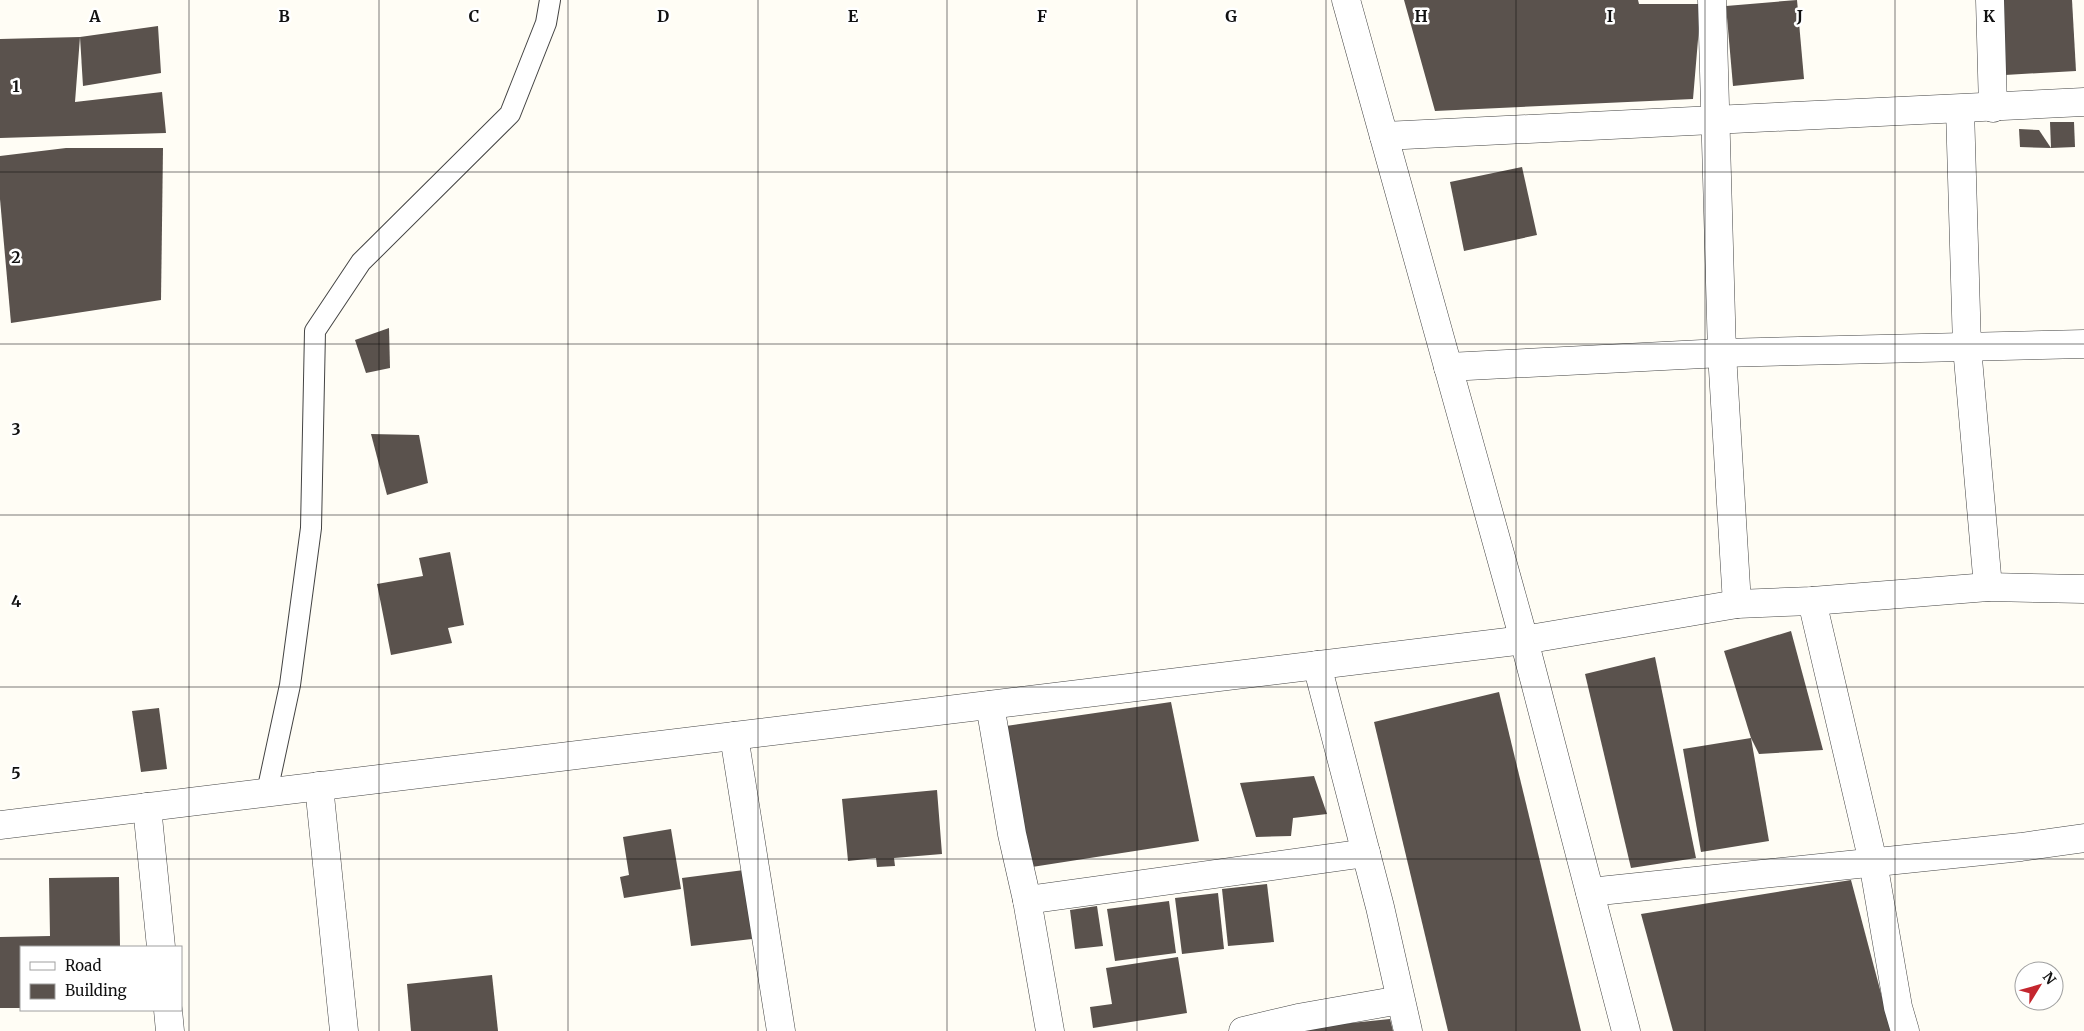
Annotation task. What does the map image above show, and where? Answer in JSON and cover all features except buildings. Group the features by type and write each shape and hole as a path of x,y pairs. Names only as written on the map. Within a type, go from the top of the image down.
{"street":[{"path":"1346,0 1524,640 1626,1031"},
{"path":"1712,0 1722,353 1737,604"},
{"path":"1990,0 1993,108"},
{"path":"1384,136 1716,119 1993,108 2084,102"},
{"path":"1960,109 1967,348 1988,587"},
{"path":"1448,367 1722,353 2084,344"},
{"path":"0,825 1524,640 1737,604 1812,601 1988,587 2084,589"},
{"path":"1812,601 1874,862 1898,1008 1905,1031"},
{"path":"1317,665 1366,853 1408,1031"},
{"path":"990,705 1012,834 1027,900 1050,1031"},
{"path":"734,736 781,1031"},
{"path":"319,786 344,1031"},
{"path":"147,807 161,946"},
{"path":"1590,892 2021,847 2084,838"},
{"path":"1027,900 1366,853"},
{"path":"1243,1031 1298,1018 1400,1000"},
{"path":"168,1011 170,1031"}],"lane":[{"path":"266,792 290,685 311,528 315,330 361,262 510,114 546,23 550,0"}]}
